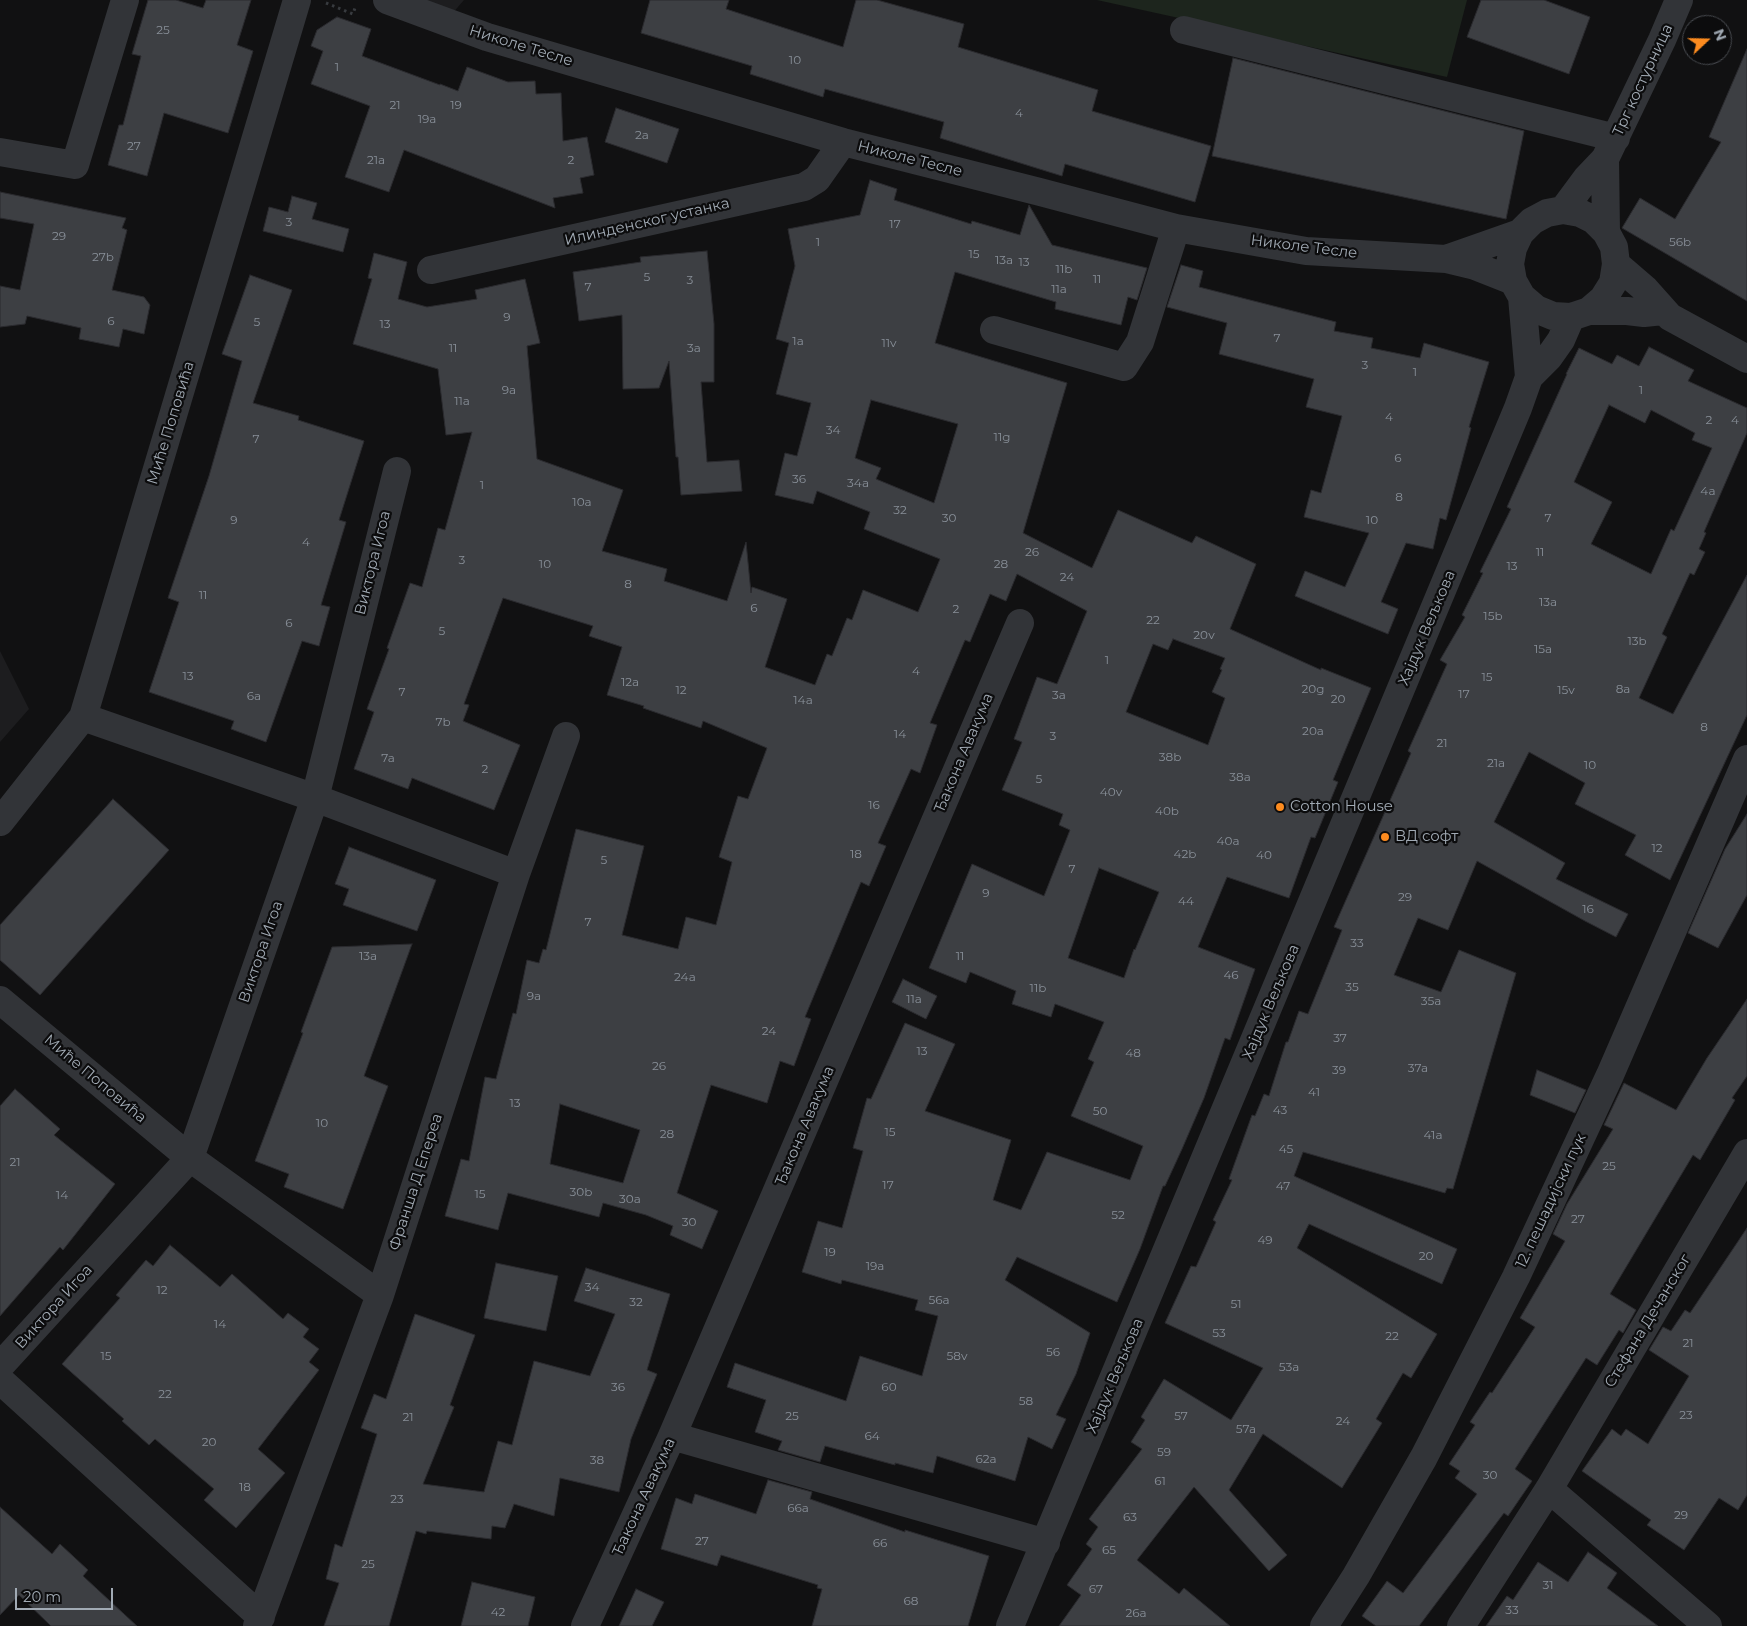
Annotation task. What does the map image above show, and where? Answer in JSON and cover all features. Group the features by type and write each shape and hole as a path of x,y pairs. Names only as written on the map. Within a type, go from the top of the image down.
{"street":[{"path":"0,152 75,165 125,0"},
{"name":"Миће Поповића","path":"0,822 84,717 297,0"},
{"name":"Николе Тесле","path":"387,0 487,37 843,142 1176,228 1306,250 1446,259 1475,266 1518,289"},
{"name":"Трг костурница","path":"1563,210 1611,148 1679,0"},
{"path":"1184,30 1611,148"},
{"name":"Илинденског устанка","path":"431,270 804,187 817,179 843,142"},
{"name":"Трг костурница","path":"1606,232 1611,148"},
{"path":"1580,314 1604,299 1613,284 1616,264 1614,247 1606,232 1594,220 1580,213 1563,210 1547,213 1532,221 1520,233 1512,248 1510,264 1518,289 1536,309 1553,316 1626,311 1644,313 1663,312"},
{"path":"994,330 1124,366 1140,342 1176,228"},
{"name":"Николе Тесле","path":"1446,259 1520,233"},
{"path":"1616,264 1645,289 1663,312 1747,360"},
{"name":"Хајдук Вељкова","path":"1010,1626 1518,408 1529,376 1518,289"},
{"name":"Хајдук Вељкова","path":"1529,376 1549,358 1580,314"},
{"name":"Виктора Игоа","path":"0,1366 190,1158 315,798 397,471"},
{"name":"Ђакона Авакума","path":"585,1626 672,1436 1020,623"},
{"path":"84,717 315,798 516,874"},
{"name":"Франша Д Епереа","path":"259,1621 380,1295 516,874 566,736"},
{"name":"12. пешадијски пук","path":"1324,1626 1356,1576 1424,1457 1516,1277 1610,1075 1747,759"},
{"name":"Миће Поповића","path":"0,1000 190,1158 380,1295"},
{"name":"Стефана Дечанског","path":"1461,1626 1549,1489 1747,1153"},
{"path":"0,1380 259,1621"},
{"path":"672,1436 1046,1543"},
{"path":"1549,1489 1705,1624"}],"path":[{"path":"318,0 353,14 358,0"}],"shaded area":[{"path":"388,0 464,0 445,22"},
{"path":"1097,0 1467,0 1447,77"},
{"path":"0,651 29,709 0,742"}],"building":[{"path":"148,0 176,0 203,8 206,0 251,0 237,45 253,51 228,133 164,113 147,176 108,165 119,125 123,125 141,56 132,54"},
{"path":"650,0 729,0 726,9 843,47 856,0 877,0 964,24 958,47 1098,90 1092,111 1211,146 1195,202 1065,164 1062,176 940,138 944,122 825,89 823,97 750,74 752,66 641,33"},
{"path":"1481,0 1544,0 1590,17 1569,74 1467,37"},
{"path":"337,17 371,29 362,56 440,85 458,91 467,67 508,82 535,81 536,94 561,93 563,141 587,137 594,175 580,178 583,193 553,198 555,208 404,150 389,192 345,177 370,106 311,84 323,51 311,46 317,30"},
{"path":"1747,49 1747,301 1622,228 1640,198 1675,219 1721,142 1709,137"},
{"path":"1233,58 1524,131 1506,219 1212,156"},
{"path":"616,108 679,129 667,163 605,142"},
{"path":"870,180 897,189 894,200 971,224 972,221 1020,235 1029,205 1052,245 1147,268 1137,300 1128,297 1121,325 1055,309 1056,302 955,272 935,343 1067,383 1023,533 1092,568 1118,510 1192,543 1196,536 1256,564 1230,629 1321,670 1321,668 1371,688 1333,780 1338,782 1315,838 1311,837 1289,898 1227,877 1198,947 1255,969 1230,1040 1225,1038 1204,1098 1165,1186 1163,1186 1140,1249 1117,1302 1017,1257 1005,1280 1090,1333 1076,1374 1056,1415 1066,1419 1052,1449 1028,1437 1015,1481 937,1456 933,1473 825,1446 820,1462 778,1450 782,1441 755,1432 766,1400 727,1387 735,1363 846,1401 860,1356 922,1376 938,1316 915,1310 918,1300 842,1280 841,1284 802,1272 818,1221 842,1228 863,1151 853,1148 867,1098 871,1099 905,1023 955,1044 925,1111 1011,1140 993,1200 1021,1210 1047,1152 1130,1180 1143,1146 1071,1116 1094,1062 1088,1059 1104,1022 1055,1004 1051,1017 1012,1004 1016,991 970,972 966,983 929,968 972,864 1044,896 1070,830 1059,825 1063,814 1002,790 1022,742 1014,739 1037,677 1057,684 1087,611 1017,574 1006,601 990,594 970,642 965,640 930,723 937,725 920,773 911,769 878,843 886,846 869,886 861,882 805,1017 811,1019 794,1066 780,1061 767,1103 711,1085 677,1193 718,1211 702,1249 670,1235 673,1226 646,1215 603,1203 599,1217 508,1193 498,1230 445,1216 461,1159 469,1161 485,1077 496,1079 513,1013 516,1014 527,960 539,963 543,949 546,950 576,829 644,846 622,935 678,949 686,917 716,925 732,862 719,857 738,796 748,799 767,748 703,721 701,728 643,708 644,706 607,695 622,647 589,636 593,626 503,598 464,704 469,705 463,721 520,745 494,810 412,778 408,789 354,769 374,712 367,709 389,649 387,648 410,583 422,587 438,528 445,530 472,432 446,435 438,369 353,344 372,279 368,278 374,253 407,262 398,299 427,307 477,299 475,290 525,279 540,343 527,346 537,459 623,490 602,551 667,569 664,581 727,601 746,542 751,593 752,587 787,599 765,667 815,685 827,654 832,656 847,618 852,620 863,590 918,612 940,559 864,529 870,512 817,491 813,504 775,495 785,453 797,456 811,403 776,394 789,343 776,339 795,266 788,229 860,215","holes":["871,400 958,424 934,503 876,479 881,468 855,458","1173,639 1225,658 1212,692 1225,698 1208,745 1126,712 1153,644 1168,650","1099,868 1159,892 1134,949 1124,978 1068,958","560,1104 640,1130 623,1183 550,1164"]},
{"path":"0,192 126,218 122,228 127,230 112,290 144,297 150,305 144,334 123,329 119,347 79,339 81,328 27,316 25,324 0,327 0,286 20,290 34,224 0,218"},
{"path":"292,196 317,203 312,219 349,229 343,252 263,231 269,207 288,212"},
{"path":"707,251 714,324 714,382 701,382 707,462 739,460 742,491 681,495 678,457 676,457 669,361 659,388 623,389 622,315 579,321 573,272 641,262 640,257"},
{"path":"1181,265 1203,271 1199,287 1336,322 1334,331 1373,338 1371,348 1420,358 1424,343 1489,362 1469,427 1471,428 1446,520 1440,518 1433,549 1406,543 1381,602 1398,609 1388,634 1295,596 1305,571 1345,587 1369,533 1304,517 1311,490 1321,493 1342,416 1306,407 1314,379 1219,354 1227,323 1167,307"},
{"path":"250,275 292,290 253,403 299,416 298,420 364,441 339,520 346,522 321,605 330,607 319,646 302,641 266,742 231,729 234,721 149,692 179,602 168,598 209,476 242,361 222,354"},
{"path":"1649,347 1694,370 1688,381 1747,408 1747,433 1704,532 1706,533 1699,549 1705,552 1694,575 1690,573 1662,634 1667,637 1639,698 1673,714 1747,575 1747,715 1670,880 1625,855 1636,835 1575,804 1585,783 1529,752 1494,822 1565,863 1556,879 1628,914 1616,937 1477,861 1448,930 1418,918 1394,975 1441,992 1459,950 1516,973 1453,1189 1447,1188 1445,1193 1303,1152 1294,1176 1457,1249 1442,1284 1309,1224 1297,1248 1437,1334 1411,1378 1403,1373 1376,1419 1382,1423 1342,1488 1263,1434 1229,1490 1287,1555 1269,1571 1194,1487 1137,1560 1179,1594 1184,1588 1230,1626 1059,1626 1081,1595 1067,1585 1092,1549 1086,1544 1098,1527 1089,1519 1142,1449 1131,1442 1145,1420 1141,1417 1164,1379 1231,1420 1263,1368 1165,1323 1191,1266 1196,1267 1216,1222 1213,1220 1232,1180 1229,1179 1252,1115 1255,1116 1264,1094 1269,1096 1286,1042 1288,1042 1299,1011 1308,1014 1342,930 1334,927 1411,753 1408,751 1447,664 1440,660 1465,617 1462,615 1483,573 1480,572 1511,509 1507,507 1566,374 1579,348 1612,364 1617,355 1639,366","holes":["1609,405 1645,423 1651,410 1695,433 1692,440 1712,448 1674,531 1671,529 1651,574 1591,544 1612,502 1574,482"]},
{"path":"113,799 169,850 40,995 0,960 0,925"},
{"path":"1747,814 1747,895 1718,948 1688,933 1725,849"},
{"path":"349,847 436,880 417,931 343,905 349,889 335,884"},
{"path":"412,944 364,1076 388,1086 343,1209 284,1187 289,1174 255,1161 303,1033 301,1032 332,947"},
{"path":"903,979 937,996 926,1019 892,1002"},
{"path":"1747,999 1747,1076 1732,1098 1735,1100 1700,1160 1693,1155 1610,1294 1636,1310 1623,1333 1619,1330 1597,1365 1586,1358 1515,1469 1532,1481 1508,1516 1504,1513 1419,1626 1376,1626 1362,1616 1387,1581 1403,1593 1477,1494 1455,1478 1460,1471 1449,1464 1475,1425 1470,1422 1490,1392 1492,1393 1535,1327 1520,1318 1565,1241 1553,1234 1567,1204 1613,1129 1604,1125 1624,1083 1676,1110 1707,1058"},
{"path":"1537,1070 1586,1090 1575,1113 1530,1095"},
{"path":"15,1089 60,1129 54,1135 115,1184 63,1250 60,1247 0,1316 0,1106"},
{"path":"1747,1228 1747,1495 1738,1510 1719,1498 1684,1550 1647,1525 1651,1520 1582,1471 1612,1429 1621,1436 1626,1429 1648,1444 1689,1376 1649,1350 1663,1327 1671,1331 1685,1310 1690,1313"},
{"path":"170,1245 220,1287 232,1274 283,1319 288,1313 309,1329 303,1337 319,1349 309,1362 319,1370 258,1449 285,1473 236,1528 204,1500 214,1489 155,1439 149,1445 122,1421 124,1419 62,1364 120,1298 116,1295 146,1260 153,1266"},
{"path":"496,1263 558,1276 546,1331 484,1318"},
{"path":"586,1268 670,1294 647,1370 657,1374 631,1439 619,1492 560,1478 554,1516 514,1504 505,1528 492,1526 491,1539 427,1531 426,1534 416,1531 389,1626 324,1626 339,1583 326,1579 335,1544 342,1547 377,1434 361,1428 374,1394 386,1399 415,1314 475,1335 450,1405 454,1407 423,1484 484,1492 498,1441 512,1445 534,1361 590,1376 615,1314 574,1301"},
{"path":"768,1480 812,1492 810,1499 905,1532 905,1530 989,1556 968,1626 812,1626 822,1589 817,1588 818,1585 721,1555 717,1566 661,1549 676,1498 692,1504 695,1494 756,1514"},
{"path":"0,1507 52,1554 60,1544 88,1570 83,1576 137,1626 51,1626 19,1595 0,1615"},
{"path":"1588,1552 1617,1573 1607,1588 1658,1626 1486,1626 1507,1596 1513,1600 1538,1562 1568,1582"},
{"path":"472,1582 535,1597 528,1626 461,1626"},
{"path":"636,1589 664,1602 652,1626 619,1626"}],"place":[{"name":"Cotton House","path":"1280,807"},
{"name":"ВД софт","path":"1385,837"}]}
